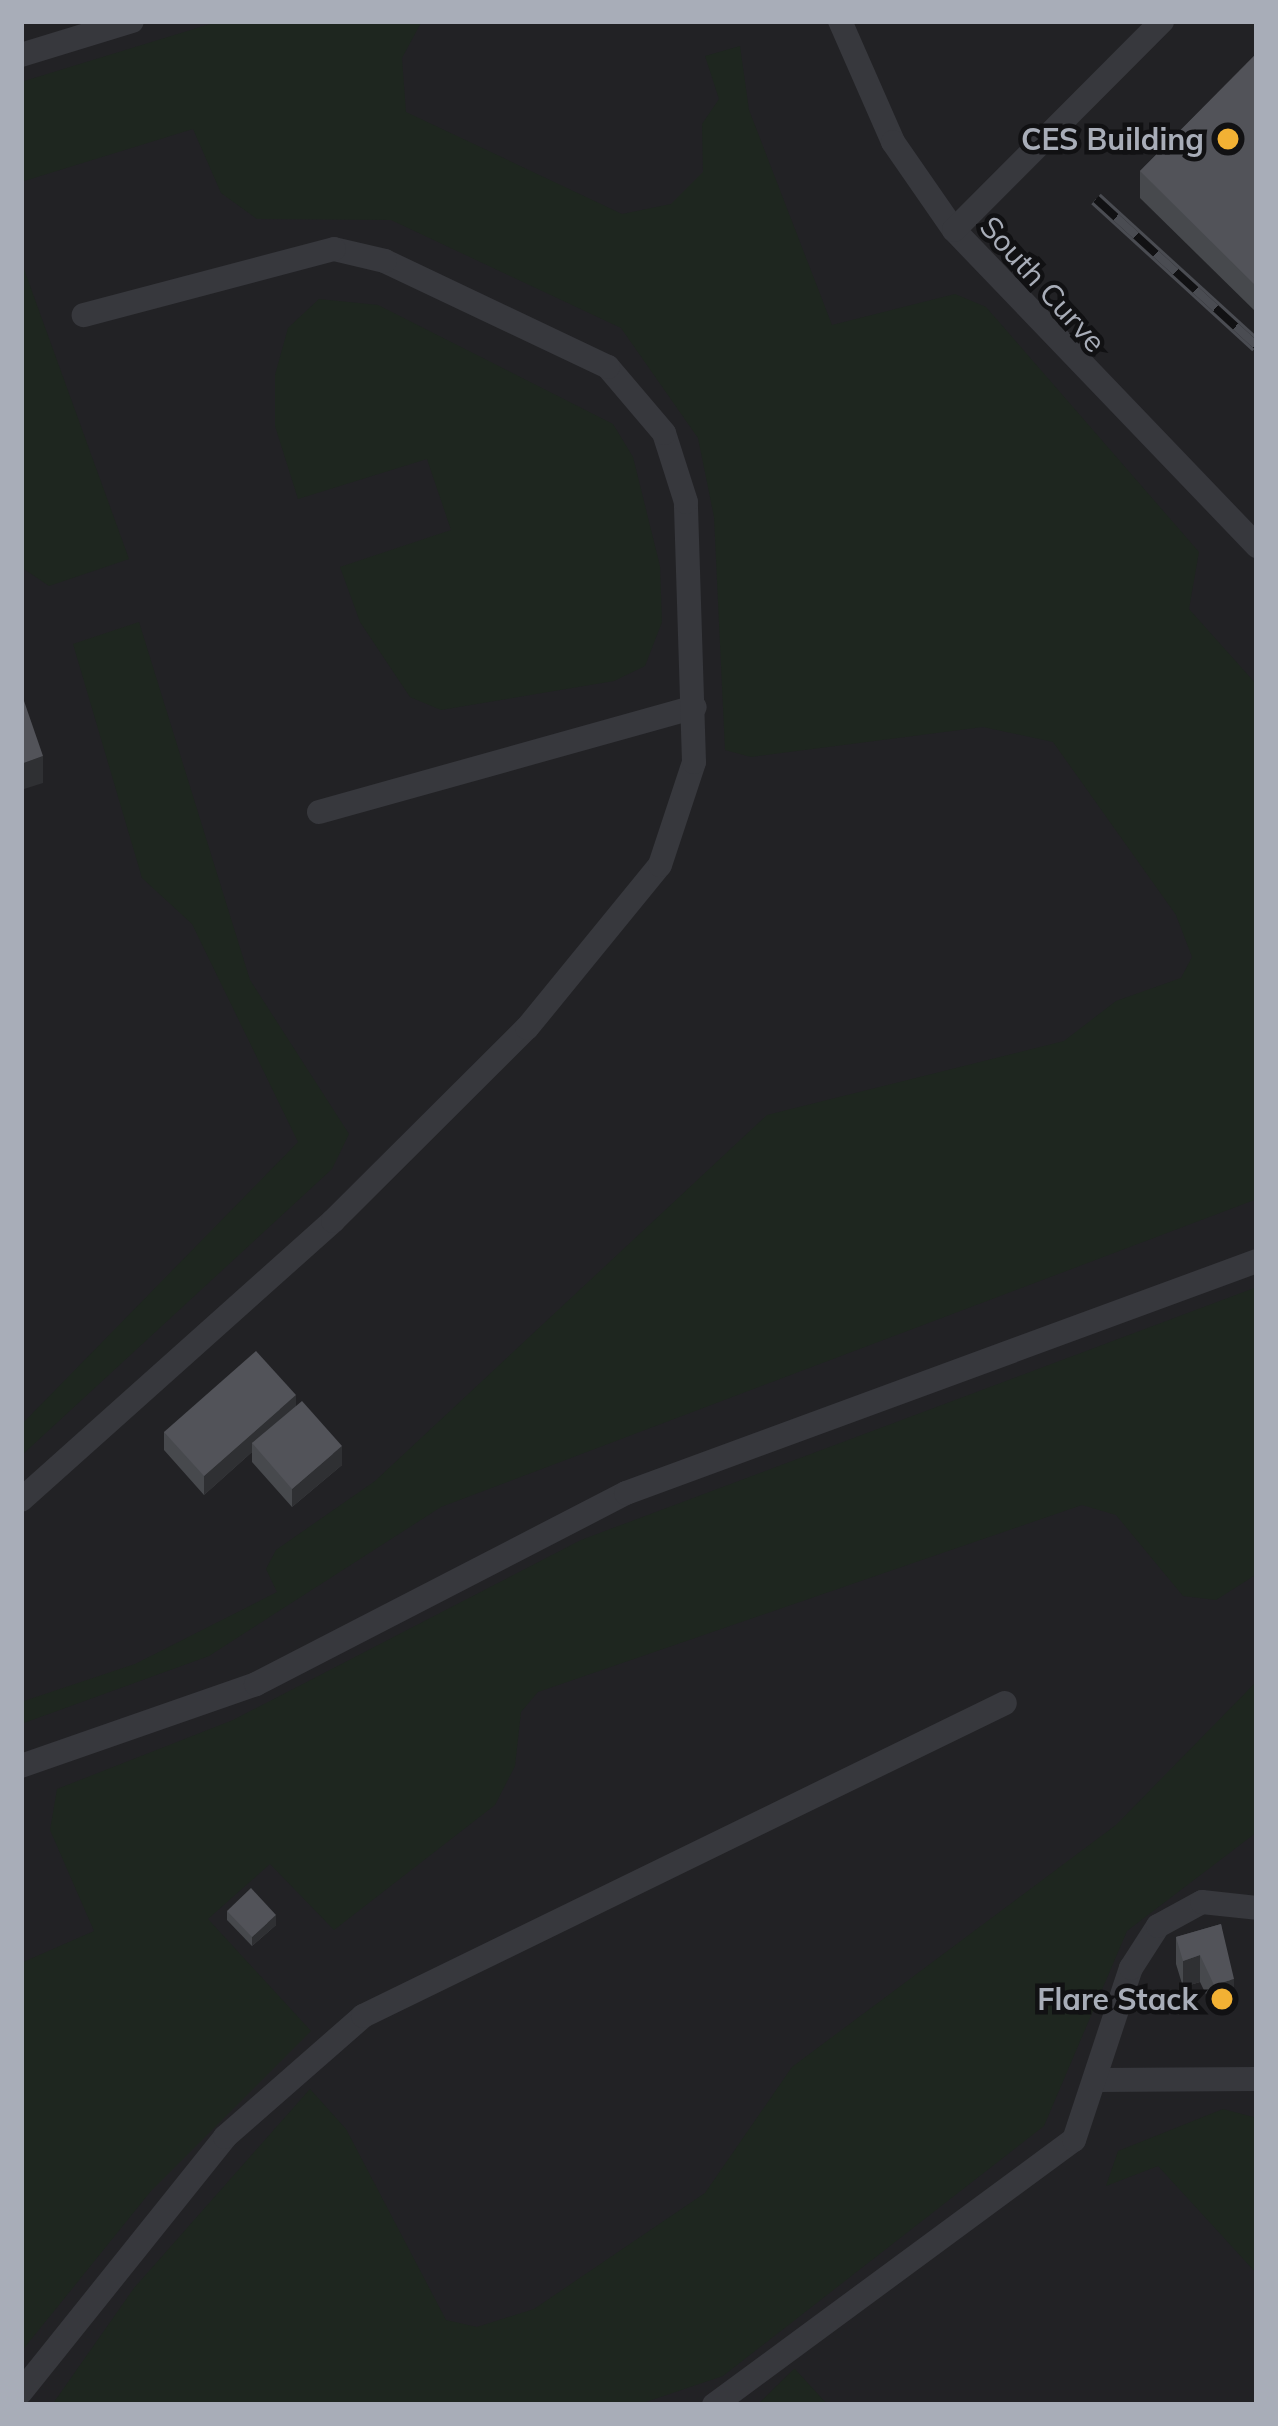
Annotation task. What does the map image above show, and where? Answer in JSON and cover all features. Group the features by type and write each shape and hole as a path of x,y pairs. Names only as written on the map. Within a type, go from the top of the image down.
{"lane":[{"path":"21,55 132,21"},
{"name":"South Curve","path":"841,21 893,142 954,230 1257,546"},
{"path":"954,230 1162,21"},
{"path":"21,1500 332,1221 542,1011 671,845 692,784 693,561 676,463 643,402 579,346 334,248 84,315"},
{"path":"320,812 695,707"},
{"path":"21,1766 238,1692 626,1493 1257,1261"},
{"path":"21,2392 225,2137 363,2016 1006,1702"},
{"path":"714,2405 1048,2167 1074,2140 1146,1940 1202,1902 1257,1908"},
{"path":"1098,2080 1257,2079"}],"shaded area":[{"path":"21,21 1257,21 1257,2405 21,2405"},
{"path":"220,21 422,21 402,58 406,112 622,214 671,204 703,172 702,124 719,99 705,56 740,46 749,110 832,325 955,294 986,307 1199,552 1189,609 1257,685 1257,1199 441,1507 209,1656 21,1724 21,1702 135,1664 277,1592 266,1569 276,1550 375,1481 767,1115 1064,1041 1116,1001 1181,978 1192,957 1176,915 1053,742 983,727 751,757 725,750 714,517 698,438 621,328 391,220 257,219 221,193 193,129 21,182 21,82"},
{"path":"21,261 129,559 49,586 21,567"},
{"path":"319,299 378,305 613,424 633,457 660,566 662,622 645,666 614,681 441,710 410,697 360,622 340,567 451,530 427,459 298,499 275,426 275,375 288,328"},
{"path":"139,622 250,980 349,1134 332,1169 21,1456 21,1425 298,1142 192,924 142,878 73,644"},
{"path":"1257,1287 1257,1574 1216,1600 1183,1596 1116,1515 1082,1505 538,1692 521,1712 515,1766 495,1805 334,1930 270,1864 208,1919 311,2031 151,2191 21,2352 21,1963 94,1931 50,1830 57,1789 233,1720 581,1540"},
{"path":"1257,1681 1257,1832 1127,1931 1044,2126 723,2376 637,2405 52,2405 134,2288 310,2089 346,2129 446,2320 477,2327 534,2309 705,2193 792,2067 1116,1825"},
{"path":"1223,2109 1257,2118 1257,2274 1158,2166 1106,2186 1118,2151"},
{"path":"794,2369 828,2405 757,2405"}],"building":[{"name":"CES Building","path":"1257,53 1257,287 1140,171"},
{"path":"21,702 43,756 21,764"},
{"path":"256,1351 296,1395 204,1476 164,1432"},
{"path":"302,1401 342,1446 292,1489 252,1443"},
{"path":"251,1888 276,1915 252,1937 227,1911"},
{"path":"1221,1924 1234,1979 1214,1985 1200,1955 1183,1961 1176,1937"}],"railway":[{"path":"1096,199 1257,346"}],"place":[{"name":"CES Building","path":"1228,139"},
{"name":"Flare Stack","path":"1222,1999"}]}
